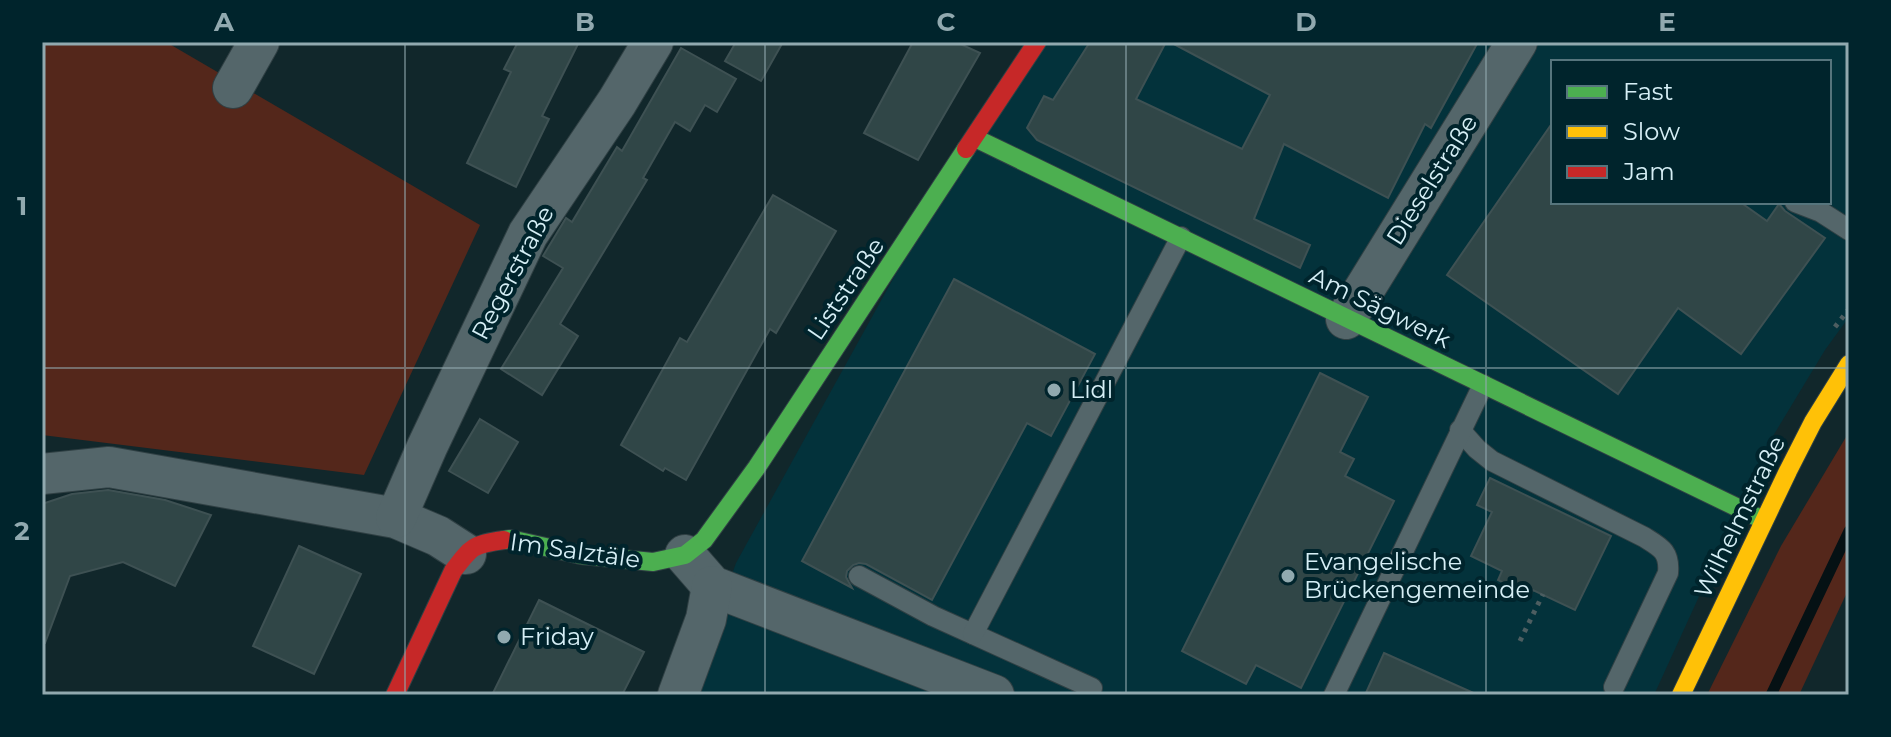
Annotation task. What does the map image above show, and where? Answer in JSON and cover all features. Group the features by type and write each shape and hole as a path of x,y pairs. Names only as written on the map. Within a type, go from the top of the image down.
{"street":[{"path":"233,88 259,42"},
{"name":"Regerstraße","path":"396,518 528,234 617,102 653,42"},
{"name":"Liststraße","path":"685,555 704,540 757,467 1037,42"},
{"name":"Dieselstraße","path":"1346,319 1517,42"},
{"name":"Am Sägwerk","path":"975,138 1763,520"},
{"name":"Wilhelmstraße","path":"1681,695 1763,520 1813,422 1849,364"},
{"path":"42,474 109,467 396,518 438,536 466,554 453,571 395,695"},
{"name":"Im Salztäle","path":"466,554 479,543 510,539 581,555 653,562 685,555"},
{"path":"685,555 712,586 994,695"},
{"path":"678,695 706,619 712,586"}],"lane":[{"path":"1800,204 1821,212 1849,230"},
{"path":"973,634 1181,237"},
{"path":"1334,695 1483,385"},
{"path":"1460,430 1492,461 1644,537 1665,552 1669,563 1668,573 1614,687"},
{"path":"859,576 915,608 1092,688 1088,695"}],"path":[{"path":"1520,641 1543,594"}],"shaded area":[{"path":"42,42 166,42 480,225 364,475 42,435"},
{"path":"1032,42 1849,42 1849,317 1825,350 1770,441 1654,695 689,695 736,563 972,136"},
{"path":"1849,432 1849,588 1799,695 1707,695 1781,546"}],"building":[{"path":"518,42 579,42 542,116 549,119 516,187 467,163 511,72 504,69"},
{"path":"736,42 783,42 761,81 725,61"},
{"path":"913,42 956,42 980,53 918,160 864,133"},
{"path":"1090,42 1166,42 1136,99 1242,149 1270,95 1170,42 1478,42 1431,128 1425,124 1388,198 1284,144 1254,219 1310,245 1300,268 1037,140 1027,128 1044,96 1053,100"},
{"path":"681,48 736,79 717,112 705,105 690,131 675,122 643,178 647,180 560,324 578,336 542,395 501,369 563,268 543,256 566,218 572,222 617,147 622,151"},
{"path":"1551,125 1551,204 1743,204 1767,221 1779,204 1825,238 1741,354 1678,308 1618,394 1447,275"},
{"path":"773,195 836,231 776,333 770,329 686,480 665,468 663,471 621,445 680,338 687,342"},
{"path":"954,279 1095,354 1051,436 1027,423 932,600 866,564 853,565 847,571 846,577 852,588 802,561"},
{"name":"Evangelische Brückengemeinde","path":"1320,373 1368,397 1340,452 1354,459 1345,476 1394,501 1301,688 1256,665 1246,684 1182,651"},
{"path":"480,419 518,442 488,493 449,471"},
{"path":"1490,478 1611,536 1575,610 1533,590 1530,596 1498,580 1502,571 1471,556 1492,512 1477,505"},
{"path":"108,490 165,500 211,515 175,586 123,562 70,576 45,643 42,643 42,504 72,494"},
{"path":"299,546 361,574 314,674 253,646"},
{"path":"539,600 644,652 622,695 492,695"},
{"path":"1384,653 1478,695 1365,695"}],"waterway":[{"path":"1771,695 1849,531"}],"traffic: fast":[{"path":"975,138 1763,520"},
{"path":"504,540 581,555 653,562 685,555 704,540 757,467 966,149"}],"traffic: slow":[{"path":"1681,695 1788,471 1813,422 1849,364"}],"traffic: jam":[{"path":"966,149 1037,42"},
{"path":"395,695 453,571 474,548 504,540"}],"place":[{"name":"Lidl","path":"1054,390"},
{"name":"Evangelische Brückengemeinde","path":"1288,576"},
{"name":"Friday","path":"504,637"}]}
